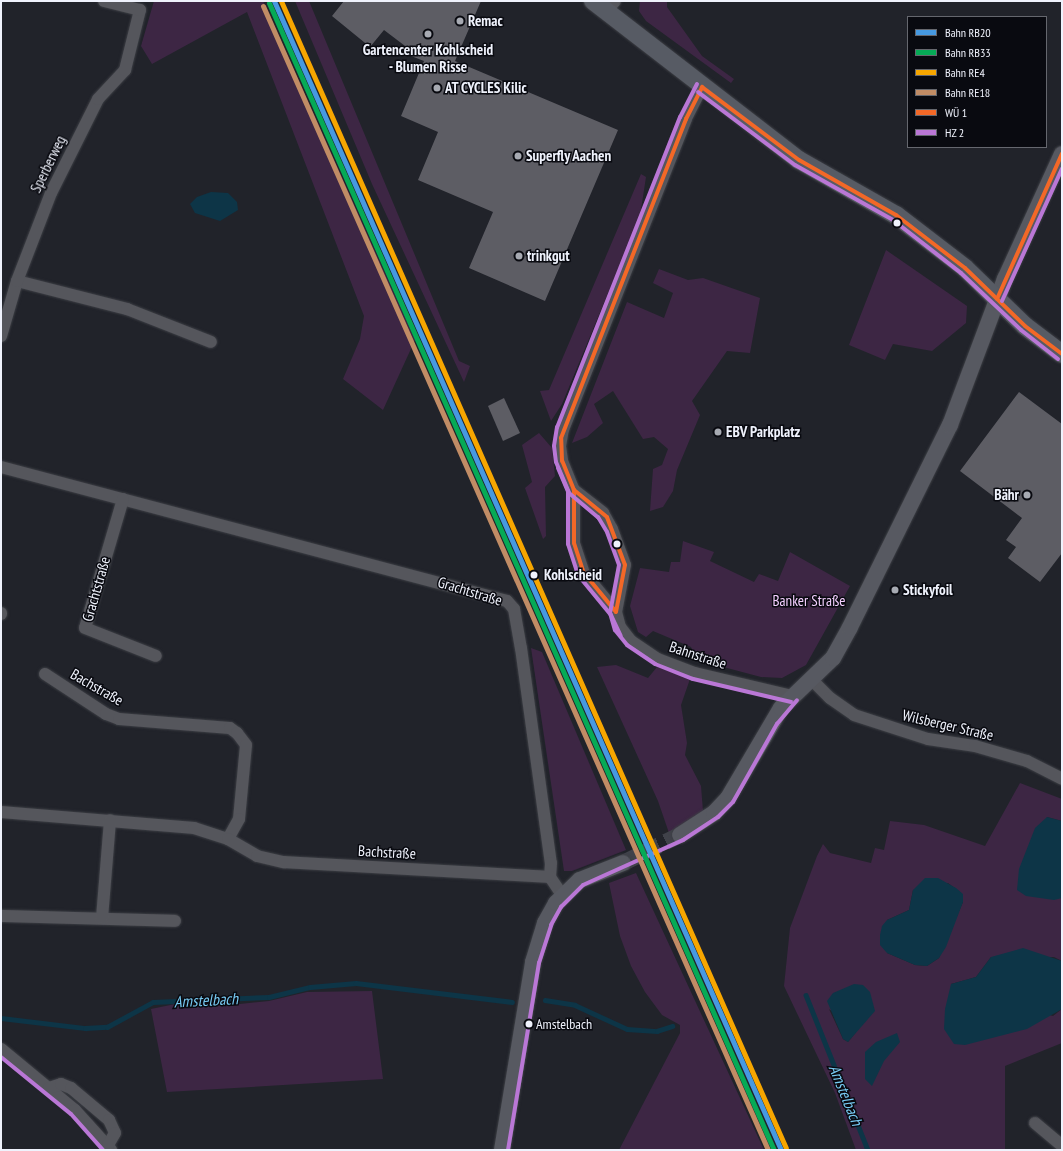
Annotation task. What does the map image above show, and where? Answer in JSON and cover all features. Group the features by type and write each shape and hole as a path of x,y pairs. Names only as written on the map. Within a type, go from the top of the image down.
{"main road":[{"path":"605,4 702,88 799,160 896,215 965,268 997,299 1062,354"}],"street":[{"name":"Sperberweg","path":"1,336 17,281 51,193 98,99 125,70 140,10 104,1"},
{"name":"Bahnstraße","path":"702,88 686,119 563,429 560,446 562,461 574,490 574,543 584,573 616,612 620,627 631,641 658,659 695,673 792,696"},
{"path":"680,835 714,814 728,798 772,721 792,696 812,680 833,658 877,576 950,425 997,299 1062,154"},
{"path":"17,281 127,309 212,342"},
{"name":"Grachtstraße","path":"1,467 507,601 514,609 521,648 551,863 550,877"},
{"name":"Bahnstraße","path":"574,490 607,517 625,565 616,612"},
{"name":"Grachtstraße","path":"123,499 85,628 156,656"},
{"name":"Bachstraße","path":"46,674 106,714 119,719 230,728 237,733 246,745 239,819 228,839"},
{"name":"Wilsberger Straße","path":"812,680 830,698 854,715 928,739 975,746 1027,762 1062,779"},
{"name":"Bachstraße","path":"1,812 194,828 228,839 257,856 284,862 550,877"},
{"path":"102,918 110,820"},
{"path":"502,1150 526,999 545,923 563,896 580,880 623,863"},
{"path":"550,877 563,896"},
{"path":"1,916 175,921"},
{"path":"1,1049 49,1088 110,1148 115,1133 109,1120 71,1088 61,1084 49,1088"},
{"path":"1035,1123 1062,1146"}],"green space":[{"path":"154,1 263,1 415,340 383,410 343,379 360,339 364,316 247,12 152,64 141,46"},
{"path":"295,1 309,1 459,361 470,366 464,382 372,184"},
{"path":"640,1 667,1 667,7 702,56 734,79 731,83 646,21 639,11"},
{"path":"641,174 646,177 640,216 562,404 551,421 540,391 549,390"},
{"path":"886,250 967,306 966,323 932,351 893,344 885,360 849,345"},
{"path":"659,269 688,280 703,278 760,298 750,353 727,351 692,401 700,415 677,470 673,491 663,507 650,511 653,469 662,465 668,449 654,437 643,439 613,391 594,404 603,423 587,437 572,443 627,302 664,318 673,293 653,283"},
{"path":"539,433 552,448 555,476 545,487 546,536 543,539 525,488 532,482 522,445"},
{"name":"Banker Straße","path":"683,541 714,552 710,561 754,582 759,574 778,581 790,552 850,586 806,665 782,678 761,677 697,660 691,647 653,631 646,637 638,632 630,606 640,568 669,572 671,562 680,562"},
{"path":"531,648 542,652 626,850 572,871 564,871"},
{"path":"616,665 648,678 657,667 690,679 681,705 687,743 685,755 701,786 703,811 669,833 658,801 597,667"},
{"path":"1020,783 1062,799 1062,821 1047,817 1041,898 1062,898 1062,961 1054,957 991,957 976,977 951,984 1053,1016 1062,1009 1062,1043 1005,1066 1005,1150 856,1150 835,1093 784,986 790,928 817,856 823,844 830,853 871,863 875,848 884,850 890,821 924,825 985,846","holes":["948,883 962,894 963,902 939,958 927,966 915,965 887,953 887,920 909,910 913,890","829,1009 857,1031 848,1042 843,1039"]},
{"path":"636,873 764,1150 619,1150 680,1033 680,1025 662,1015 645,992 631,966 620,936 609,883"},
{"path":"372,991 383,1079 167,1092 151,1009 185,1002 204,1005 240,1004 269,1001 307,992"}],"water":[{"path":"211,192 228,193 237,202 238,210 220,221 195,213 190,204 197,197"},
{"path":"1047,817 1062,821 1062,898 1054,900 1026,896 1017,890 1019,869 1035,828"},
{"path":"925,878 938,878 956,888 963,894 963,902 946,947 939,958 927,966 915,965 887,953 880,945 882,926 887,920 909,910 913,890"},
{"path":"1023,948 1062,961 1062,1009 1027,1029 965,1045 954,1044 944,1029 945,1009 951,984 976,977 991,957"},
{"path":"854,984 863,985 870,992 875,1011 848,1042 843,1039 827,1001 833,993"},
{"path":"897,1033 900,1042 884,1061 872,1086 865,1079 865,1052 876,1042"}],"building":[{"name":"Superfly Aachen","path":"344,1 481,1 455,61 618,130 545,301 469,268 493,212 418,180 438,132 401,116 424,61 411,56 413,52 384,30 370,47 332,16"},
{"name":"Bähr","path":"1019,392 1062,424 1062,553 1040,582 1008,558 1016,547 1006,540 1022,518 960,471"},
{"path":"504,398 520,433 503,441 488,406"}],"waterway":[{"name":"Amstelbach","path":"1,1018 85,1028 107,1027 153,1002 269,997 310,987 356,983 512,1002"},
{"name":"Amstelbach","path":"806,995 868,1150"},
{"name":"Amstelbach","path":"545,1000 575,1005 627,1029 657,1031 672,1026"}],"tunnel":[{"path":"623,863 680,835"}],"rail line":[{"name":"RB20","path":"274,1 781,1150"},
{"name":"RE4","path":"281,1 786,1148"},
{"name":"RB33","path":"269,3 774,1150"},
{"name":"RE18","path":"263,6 768,1150"}],"transit line":[{"path":"697,84 680,117 557,427 554,446 556,462 569,493 598,517 607,532 619,565 610,613 615,630 627,645 655,664 693,679 791,702"},
{"path":"702,87 799,160 896,215 965,268 1025,326 1062,354"},
{"path":"616,612 625,565 607,517 574,490 562,461 561,438 686,119 702,87"},
{"path":"698,92 795,165 893,220 961,273 1021,330 1058,359"},
{"path":"997,299 1062,154"},
{"path":"1002,301 1062,169"},
{"path":"558,468 568,491 568,544 578,575 611,615 621,636"},
{"path":"574,490 574,543 584,573 616,612"},
{"path":"508,1150 539,963 551,925 561,907 583,885 683,840 718,817 733,802 777,724 797,700"},
{"path":"1,1057 71,1114 103,1150"}],"place":[{"name":"Remac","path":"460,21"},
{"name":"Gartencenter Kohlscheid - Blumen Risse","path":"428,34"},
{"name":"AT CYCLES Kilic","path":"437,88"},
{"name":"Superfly Aachen","path":"518,156"},
{"name":"trinkgut","path":"519,256"},
{"name":"EBV Parkplatz","path":"718,432"},
{"name":"Bähr","path":"1027,495"},
{"name":"Kohlscheid","path":"534,575"},
{"name":"Stickyfoil","path":"895,590"},
{"name":"Amstelbach","path":"529,1024"}]}
